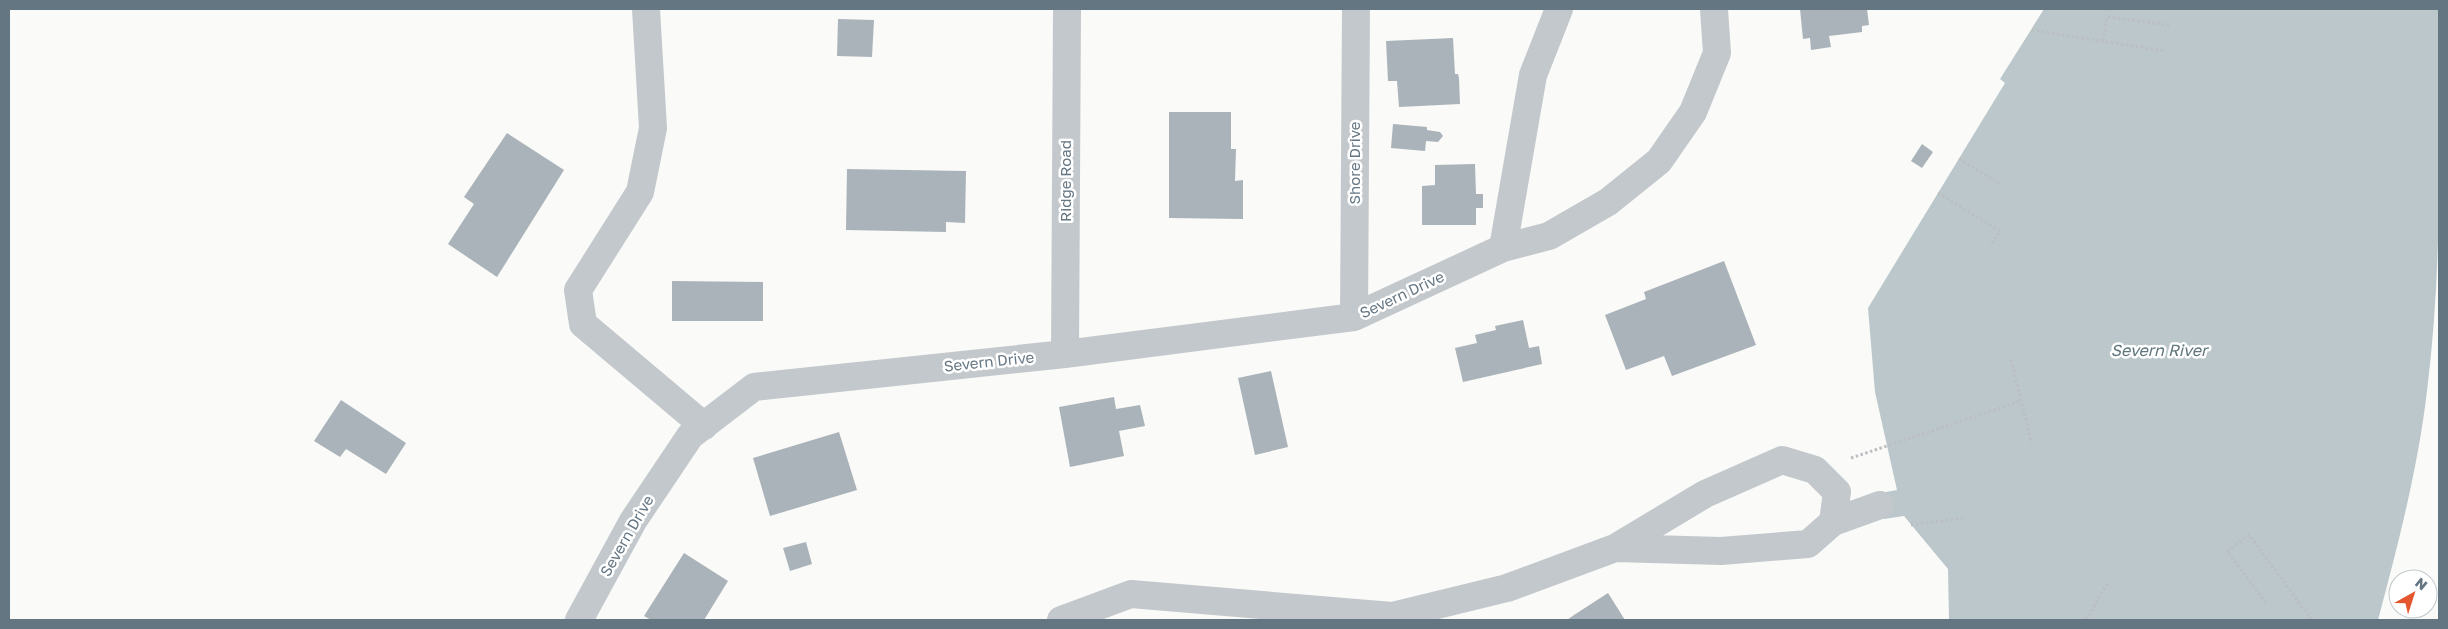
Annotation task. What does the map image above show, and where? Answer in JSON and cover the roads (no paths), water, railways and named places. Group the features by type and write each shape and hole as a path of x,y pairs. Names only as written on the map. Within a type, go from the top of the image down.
{"street":[{"path":"646,9 653,128 640,192 578,290 583,324 704,426"},
{"name":"Ridge Road","path":"1065,354 1067,9"},
{"name":"Shore Drive","path":"1354,318 1356,9"},
{"path":"1503,248 1532,75 1559,9"},
{"name":"Severn Drive","path":"580,620 632,521 690,436 754,388 1065,354 1354,318 1503,248 1549,236 1608,202 1659,161 1693,112 1717,53 1714,9"},
{"path":"1061,620 1131,594 1392,616 1507,588 1615,548 1706,494 1782,460 1815,470 1837,492 1833,522"},
{"path":"1615,548 1721,551 1808,544 1833,522 1880,505"}],"water":[{"name":"Severn River","path":"2044,9 2439,9 2438,248 2432,343 2423,420 2413,478 2391,569 2388,569 2388,581 2378,620 1949,620 1948,569 1904,516 1884,519 1881,493 1897,490 1875,392 1868,308 2005,83 2000,79"}]}
